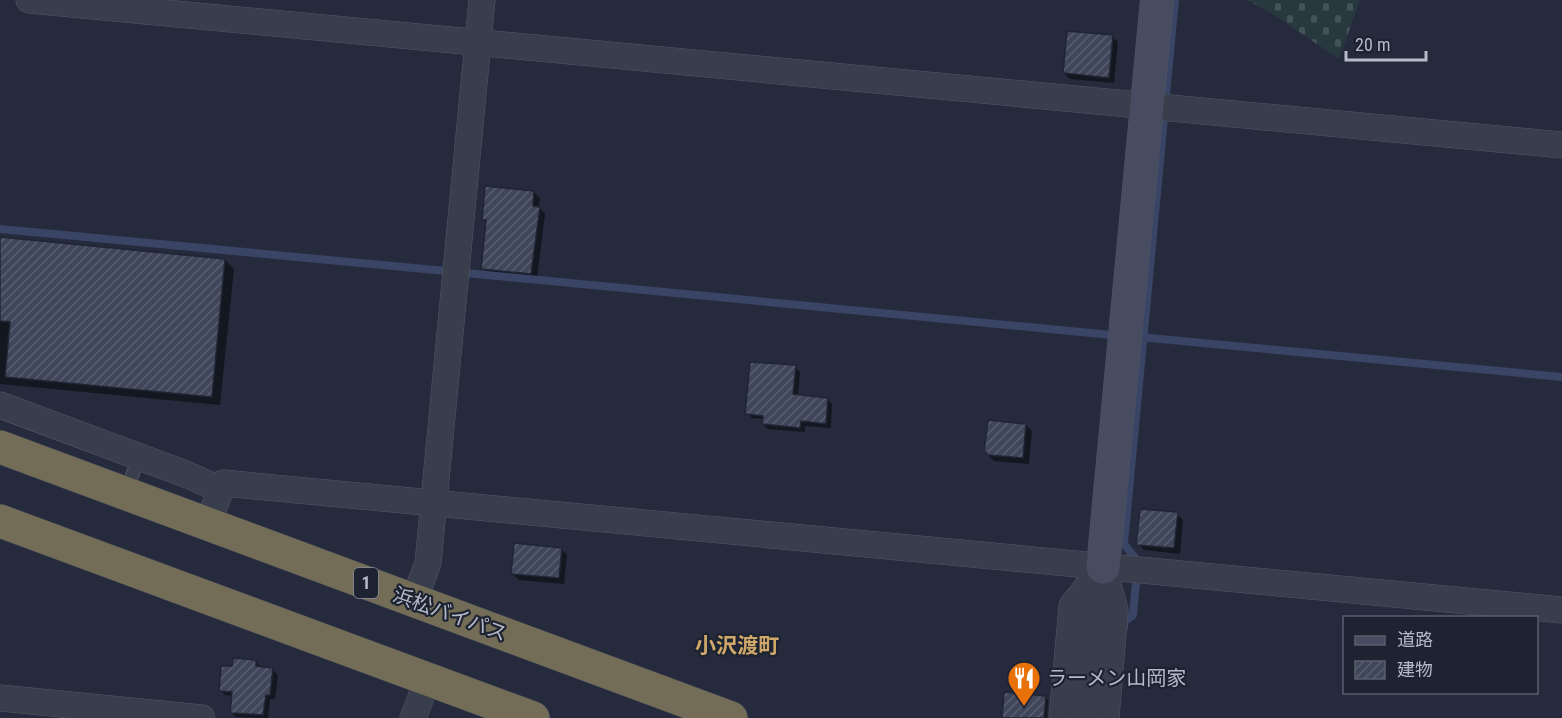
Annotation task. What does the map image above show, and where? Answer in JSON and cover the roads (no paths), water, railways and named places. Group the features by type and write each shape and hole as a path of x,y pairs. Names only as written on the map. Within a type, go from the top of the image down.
{"highway":[{"name":"浜松バイパス","path":"0,447 731,718"},
{"path":"0,521 533,718"}],"street":[{"path":"29,0 1562,145"},
{"path":"414,600 428,563 482,0"},
{"path":"1084,718 1094,607 1103,567 1157,0"},
{"path":"0,405 188,475 221,490"},
{"path":"208,524 223,483 1562,610"},
{"path":"1062,718 1072,606 1103,567"},
{"path":"1103,567 1115,610 1106,718"},
{"path":"413,718 428,679"},
{"path":"0,698 202,718"}],"lane":[{"path":"125,494 139,457"}],"waterway":[{"path":"1166,94 1175,0"},
{"path":"1135,558 1124,544 1164,118"},
{"path":"0,229 446,271"},
{"path":"466,273 1112,335"},
{"path":"1139,337 1562,377"},
{"path":"1124,628 1124,622 1133,615 1136,582"}],"place":[{"name":"ラーメン山岡家","path":"1024,707"}],"district":[{"name":"小沢渡町","path":"737,646"}]}
